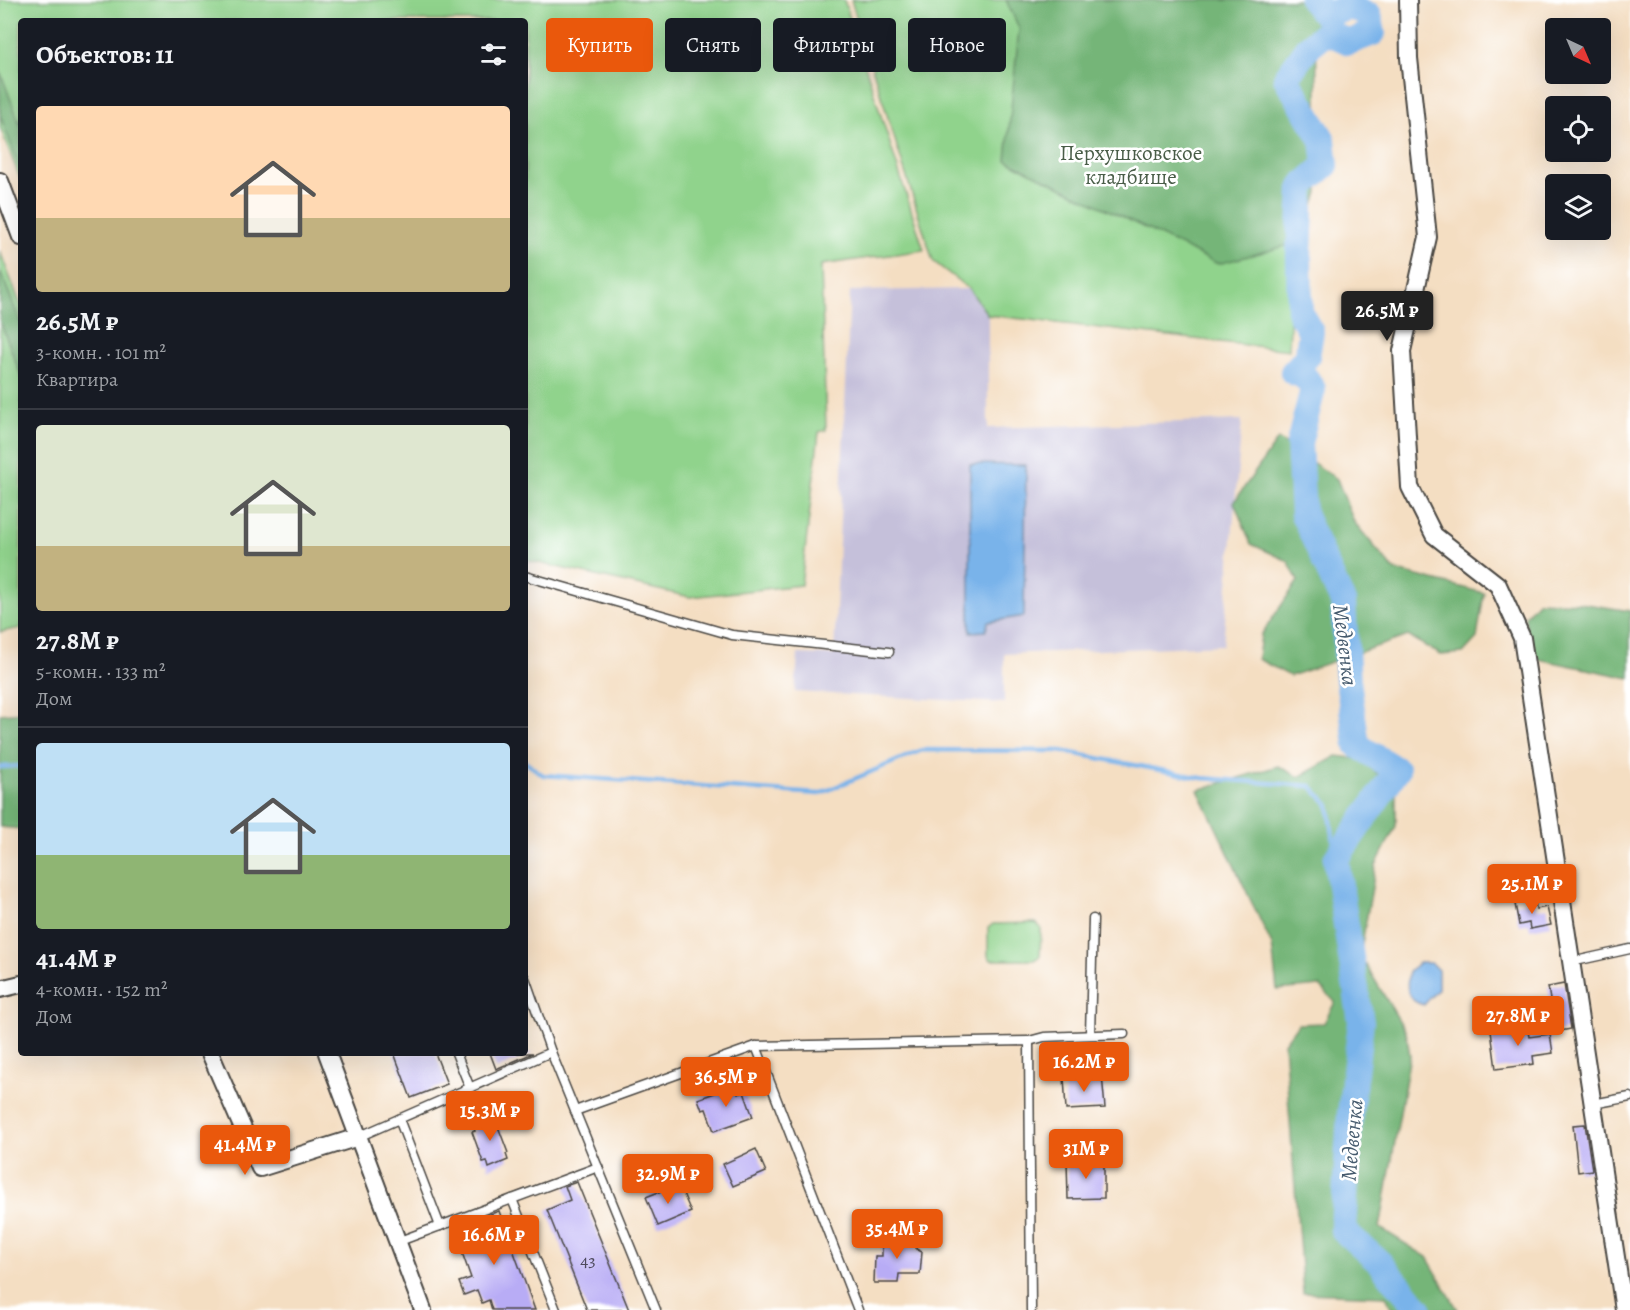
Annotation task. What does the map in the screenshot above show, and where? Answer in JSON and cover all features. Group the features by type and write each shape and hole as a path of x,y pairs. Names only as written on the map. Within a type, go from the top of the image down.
{"street":[{"path":"1408,0 1409,58 1428,237 1402,351 1410,487 1434,535 1498,585 1522,638 1593,1104 1619,1258 1624,1310"},
{"path":"0,181 18,229"},
{"path":"0,989 18,985"},
{"path":"211,1056 260,1168 358,1137"},
{"path":"328,1056 423,1310"}],"lane":[{"path":"528,577 732,634 889,652"},
{"path":"1090,1035 1093,918"},
{"path":"1571,962 1630,949"},
{"path":"528,987 551,1052 656,1310"},
{"path":"575,1111 756,1046 1029,1041 1044,1037 1124,1034"},
{"path":"1029,1041 1031,1310"},
{"path":"756,1046 858,1310"},
{"path":"358,1137 551,1052"},
{"path":"457,1056 470,1088"},
{"path":"1593,1104 1630,1097"},
{"path":"399,1119 440,1226"},
{"path":"397,1242 598,1167"},
{"path":"512,1199 556,1310"}],"shaded area":[{"path":"969,289 988,315 988,428 1242,420 1223,645 1004,654 1004,703 795,692 798,654 834,655 850,291"}],"green space":[{"path":"0,0 844,0 850,18 773,18 773,72 867,72 924,250 821,265 826,430 819,432 801,585 690,597 528,561 528,18 18,18 18,173 0,127"},
{"name":"Перхушковское кладбище","path":"851,0 1303,0 1289,350 988,315 969,289 933,261 874,72 896,72 896,18 857,18"},
{"path":"1006,0 1316,0 1318,193 1301,242 1218,264 1006,160 1019,28"},
{"path":"0,71 18,119 18,163 0,115"},
{"path":"0,251 18,298 18,629 0,632"},
{"path":"0,270 18,316 18,368 0,321"},
{"path":"1278,439 1337,479 1354,522 1394,570 1484,593 1477,638 1463,653 1441,655 1408,636 1290,676 1258,659 1261,635 1298,581 1288,561 1251,544 1234,502"},
{"path":"1539,601 1580,603 1630,611 1630,678 1528,657 1525,616"},
{"path":"18,712 18,829 0,827 0,714"},
{"path":"1337,756 1360,759 1396,789 1396,826 1376,865 1360,955 1406,1032 1410,1055 1380,1228 1427,1257 1458,1310 1392,1310 1386,1296 1303,1293 1284,1043 1298,1024 1324,1023 1335,1002 1320,986 1277,990 1272,945 1198,790 1278,766 1299,777"},
{"path":"1036,923 1041,928 1040,956 1034,960 991,960 988,956 988,928 993,924"}],"water":[{"path":"970,464 1026,465 1024,616 988,622 986,631 970,632"},
{"path":"1419,963 1431,963 1438,970 1438,989 1424,1005 1410,997 1407,988 1409,971"}],"building":[{"path":"1535,900 1536,909 1547,907 1551,925 1530,929 1529,923 1519,925 1515,904"},
{"path":"1564,984 1571,1029 1555,1032 1548,987"},
{"path":"1527,1026 1529,1037 1550,1034 1553,1053 1533,1056 1534,1064 1496,1069 1491,1031"},
{"path":"395,1056 436,1056 447,1084 411,1098"},
{"path":"491,1056 526,1056 496,1069"},
{"path":"1102,1075 1105,1108 1066,1110 1064,1077"},
{"path":"734,1086 738,1094 744,1092 753,1117 714,1131 706,1109 702,1110 698,1099"},
{"path":"490,1117 492,1123 496,1121 508,1153 506,1154 508,1160 489,1168 487,1161 483,1162 472,1132 475,1131 472,1124"},
{"path":"1585,1124 1592,1170 1578,1172 1573,1125"},
{"path":"756,1149 766,1172 733,1186 723,1164"},
{"path":"1067,1161 1104,1161 1104,1198 1068,1199"},
{"path":"577,1182 629,1310 587,1310 547,1210 570,1200 565,1186"},
{"path":"679,1184 691,1212 658,1226 646,1197"},
{"path":"499,1211 535,1310 492,1310 489,1300 482,1303 477,1290 464,1295 459,1282 471,1278 458,1241 468,1238 463,1224"},
{"path":"885,1238 916,1238 916,1249 922,1252 920,1274 899,1274 898,1283 874,1283 875,1256 882,1256 882,1242"}],"waterway":[{"name":"Медвенка","path":"1312,0 1325,15 1352,7 1369,15 1373,33 1349,42 1327,32 1309,46 1286,78 1323,140 1326,165 1302,186 1299,255 1300,313 1311,332 1307,357 1293,372 1306,378 1313,389 1299,443 1303,514 1343,602 1348,680 1357,745 1397,770 1336,859 1361,1022 1350,1114 1343,1230 1380,1263 1420,1310"},
{"path":"528,764 543,775 819,794 922,750 1061,751 1202,778 1311,786 1329,805 1336,859"},
{"path":"0,767 18,766"}]}
